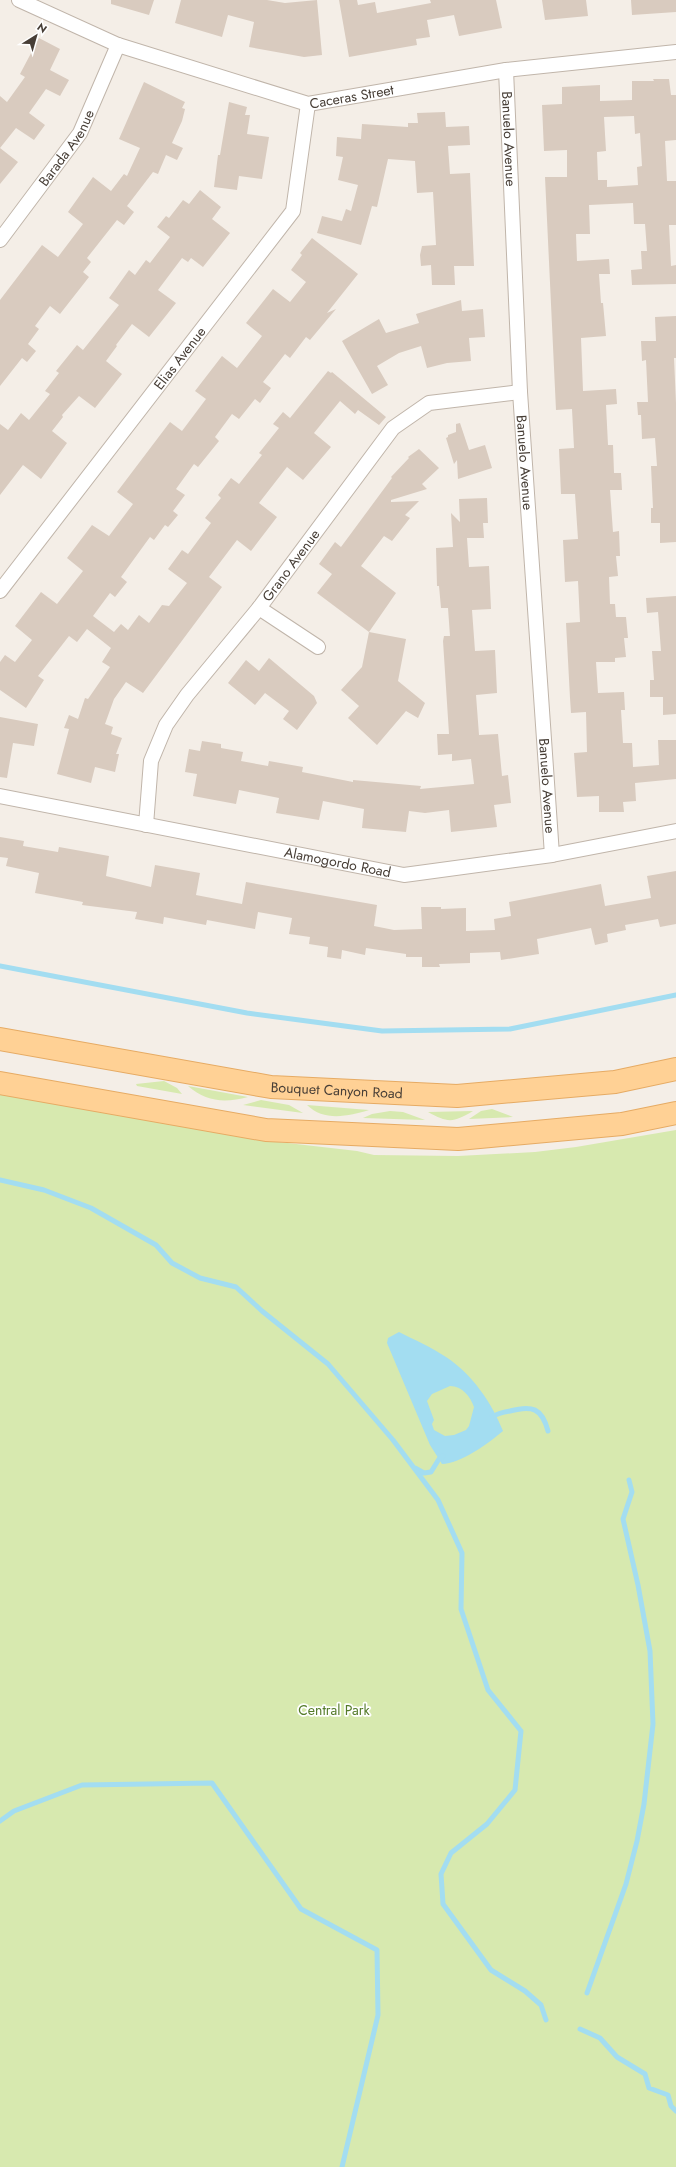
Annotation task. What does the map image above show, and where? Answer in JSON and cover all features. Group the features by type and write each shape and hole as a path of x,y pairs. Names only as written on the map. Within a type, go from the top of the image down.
{"main road":[{"name":"Bouquet Canyon Road","path":"0,1039 271,1087 457,1096 615,1082 676,1069"},
{"path":"0,1083 266,1130 458,1139 622,1124 676,1113"}],"street":[{"name":"Caceras Street","path":"18,0 118,45 308,104 506,70 676,52"},
{"name":"Barada Avenue","path":"0,240 80,133 118,45"},
{"name":"Banuelo Avenue","path":"506,70 520,392 552,855"},
{"name":"Elias Avenue","path":"0,591 292,211 308,104"},
{"name":"Grano Avenue","path":"146,825 151,761 166,725 187,694 259,608 393,428 429,403 520,392"},
{"path":"259,608 318,647"},
{"name":"Alamogordo Road","path":"0,796 404,875 552,855 676,831"}],"green space":[{"path":"164,1081 177,1088 182,1094 137,1086 136,1084"},
{"path":"188,1086 248,1097 231,1100 216,1100 202,1095"},
{"name":"Central Park","path":"0,1094 270,1141 357,1151 374,1155 458,1156 535,1152 576,1147 676,1130 676,2167 0,2167"},
{"path":"261,1100 289,1105 303,1113 243,1105"},
{"path":"307,1105 369,1110 345,1116 329,1116 321,1114"},
{"path":"492,1109 513,1117 469,1119 481,1111"},
{"path":"390,1111 403,1112 425,1120 363,1118 372,1114"},
{"path":"473,1111 460,1118 450,1120 446,1120 428,1112"}],"water":[{"path":"399,1332 435,1350 455,1364 480,1390 493,1410 503,1431 466,1457 457,1461 442,1464 430,1445 387,1343 388,1338","holes":["450,1386 454,1386 465,1392 474,1407 469,1426 466,1430 454,1435 445,1436 434,1430 432,1424 434,1420 427,1401 432,1394"]}],"building":[{"path":"111,0 154,0 149,15 111,4"},
{"path":"181,0 267,0 285,3 317,0 322,55 304,57 249,47 254,22 228,15 222,37 175,23"},
{"path":"339,0 357,0 358,5 375,2 377,13 431,3 430,0 496,0 502,28 459,36 454,15 427,20 430,37 416,39 417,45 349,57"},
{"path":"542,0 586,0 588,16 545,20"},
{"path":"631,0 676,0 676,12 632,15"},
{"path":"39,38 60,49 50,70 69,80 60,96 46,89 29,113 45,125 34,140 16,128 0,148 0,96 7,102 25,77 20,74"},
{"path":"653,79 669,79 671,95 676,95 676,140 665,141 667,181 676,181 676,225 669,225 671,266 676,265 676,284 632,285 631,270 642,269 641,251 647,251 645,224 634,224 633,203 589,205 590,234 576,234 577,261 609,259 610,274 599,274 601,303 603,303 606,336 581,338 583,391 616,389 617,404 606,405 608,445 613,445 614,473 621,473 622,490 610,490 613,532 619,531 620,556 616,556 618,576 609,577 610,604 615,604 616,617 626,617 628,638 624,638 626,657 615,658 615,662 596,662 598,693 624,692 625,710 621,710 623,743 632,743 633,767 659,765 658,740 676,740 676,779 635,783 636,801 623,802 624,812 599,812 599,796 577,797 574,753 587,752 586,712 571,713 566,623 580,622 578,581 565,582 563,540 578,539 575,494 561,494 559,449 574,448 572,409 556,410 545,177 567,177 567,150 544,151 542,105 562,104 562,87 600,85 600,101 632,100 632,81 654,81","holes":["634,116 635,134 640,133 642,166 637,167 638,185 607,187 607,180 598,180 597,152 606,151 604,117"]},
{"path":"144,82 185,102 182,108 185,109 182,121 172,143 183,148 177,160 166,155 158,174 153,172 127,206 134,212 124,225 117,220 87,258 91,262 83,272 89,277 60,314 50,306 35,326 39,329 28,344 36,351 27,362 22,358 0,386 0,300 42,245 58,257 83,224 68,212 93,177 111,191 124,174 127,176 140,148 119,139"},
{"path":"229,102 247,107 245,115 250,115 247,134 269,137 262,179 239,176 237,190 214,187 218,155 220,155"},
{"path":"445,112 446,127 469,126 470,145 448,146 450,174 470,173 474,266 454,266 455,285 432,285 431,265 421,266 420,255 422,246 436,245 433,192 417,193 415,161 388,159 377,207 372,206 361,245 317,233 322,216 342,221 346,209 351,211 358,185 338,180 343,157 336,156 337,137 361,139 362,124 408,127 408,123 418,123 417,113"},
{"path":"0,148 18,162 0,184"},
{"path":"200,190 221,207 212,219 230,233 203,267 191,258 188,262 182,258 158,290 176,303 149,337 132,324 106,361 122,374 95,408 79,396 62,415 63,417 52,431 67,443 41,479 23,465 0,495 0,424 8,430 21,413 29,420 50,394 45,391 59,373 56,371 77,345 83,350 119,305 109,298 129,270 135,275 146,260 150,263 170,237 157,227 166,216 169,218 183,200 189,204"},
{"path":"312,238 358,274 327,313 336,309 310,340 306,337 290,358 285,354 263,382 271,388 260,403 255,399 239,419 232,414 215,437 219,441 198,467 194,464 176,489 185,495 173,511 178,515 168,527 165,525 154,540 150,537 121,577 127,582 115,597 110,593 93,616 114,632 121,624 128,630 139,615 149,623 162,605 169,606 187,583 168,569 182,550 188,554 211,523 205,518 221,498 218,495 231,478 239,484 262,455 259,453 279,428 273,424 283,412 290,418 328,371 331,373 332,372 386,417 379,425 358,410 355,414 340,401 314,433 331,447 303,480 287,467 259,503 277,517 251,551 237,540 209,577 222,587 143,693 126,682 114,699 105,724 113,727 111,734 122,738 116,754 119,754 115,772 95,767 91,783 57,774 69,729 64,728 69,715 78,719 85,698 88,699 110,667 102,662 111,648 87,629 77,642 69,636 38,676 44,680 26,708 0,690 0,662 5,655 15,662 32,640 15,626 41,592 57,604 83,571 67,558 92,525 109,536 133,504 117,492 170,422 182,431 206,399 195,391 222,356 237,368 262,336 246,323 273,289 290,302 306,282 291,270 302,255 300,253"},
{"path":"461,300 462,311 483,309 485,337 469,338 471,361 447,363 427,368 421,346 399,353 377,366 388,385 372,394 342,341 379,319 386,333 419,323 416,314"},
{"path":"676,316 676,358 674,358 676,403 676,542 660,543 660,523 651,523 651,508 653,508 651,466 657,466 655,438 642,439 641,415 638,415 637,402 648,402 646,360 642,361 641,341 656,341 655,317"},
{"path":"460,423 469,450 485,445 492,468 458,479 457,460 454,464 446,438 448,435 456,432 456,424"},
{"path":"419,449 439,468 422,484 427,489 391,500 391,502 419,501 405,515 410,518 392,541 384,536 361,566 396,593 369,632 317,593 332,574 319,564 335,542 341,547 392,478 391,477 409,458 408,457"},
{"path":"487,498 488,523 483,523 484,538 467,538 469,567 489,566 491,609 472,610 475,651 495,650 497,693 476,695 479,735 498,734 502,776 508,775 511,803 494,805 497,827 451,832 449,810 425,813 409,811 406,832 362,828 364,809 323,801 319,820 276,813 279,798 239,790 236,804 193,796 197,774 185,772 189,749 200,751 202,741 221,744 221,748 243,752 241,761 268,766 269,761 303,767 302,772 353,782 353,780 421,786 420,789 474,784 471,759 452,761 452,754 438,755 437,734 449,734 443,641 444,636 450,636 448,608 441,608 439,586 437,586 436,548 453,547 451,513 460,522 459,499"},
{"path":"676,596 676,714 663,715 663,697 650,697 650,680 654,680 652,651 661,651 658,612 647,613 646,598"},
{"path":"369,632 406,639 398,681 425,703 418,718 406,711 377,745 348,718 359,706 341,690 362,667"},
{"path":"269,658 314,696 317,703 297,730 283,719 289,711 265,693 255,705 228,683 246,660 259,671"},
{"path":"0,717 38,724 34,746 13,743 7,778 0,777"},
{"path":"0,837 24,841 23,846 58,852 59,847 109,856 106,876 151,887 155,865 200,873 196,895 242,904 246,882 377,905 374,926 394,930 422,929 421,907 441,907 441,909 466,908 466,931 495,930 494,919 511,916 509,902 601,884 605,906 651,898 647,876 676,871 676,924 660,927 658,919 625,925 626,930 607,934 608,942 595,945 591,928 537,939 539,954 501,960 500,952 470,953 470,963 439,964 440,967 422,967 422,957 406,957 406,954 366,948 365,955 342,950 341,959 327,957 328,947 309,944 310,937 289,934 292,918 258,912 255,929 207,920 206,925 164,917 163,924 135,919 137,912 82,905 83,902 35,893 39,873 6,866 8,858 0,857"}],"waterway":[{"path":"0,966 247,1013 382,1031 510,1029 676,995"},
{"path":"0,1180 44,1190 91,1208 156,1245 172,1263 200,1278 236,1287 262,1311 328,1364 393,1440 438,1500 462,1553 461,1609 488,1690 521,1731 515,1790 487,1824 451,1853 441,1874 443,1904 491,1970 525,1991 541,2005 546,2020"},
{"path":"492,1417 503,1412 524,1408 535,1410 543,1417 548,1431"},
{"path":"415,1468 424,1473 431,1472 439,1459 443,1456"},
{"path":"587,1993 626,1884 637,1841 644,1804 653,1724 650,1651 638,1585 623,1519 632,1492 629,1480"},
{"path":"0,1821 14,1811 82,1785 212,1783 301,1909 377,1950 378,2015 342,2167"},
{"path":"580,2029 600,2038 617,2057 645,2074 649,2088 668,2095 671,2106 676,2111"}]}
